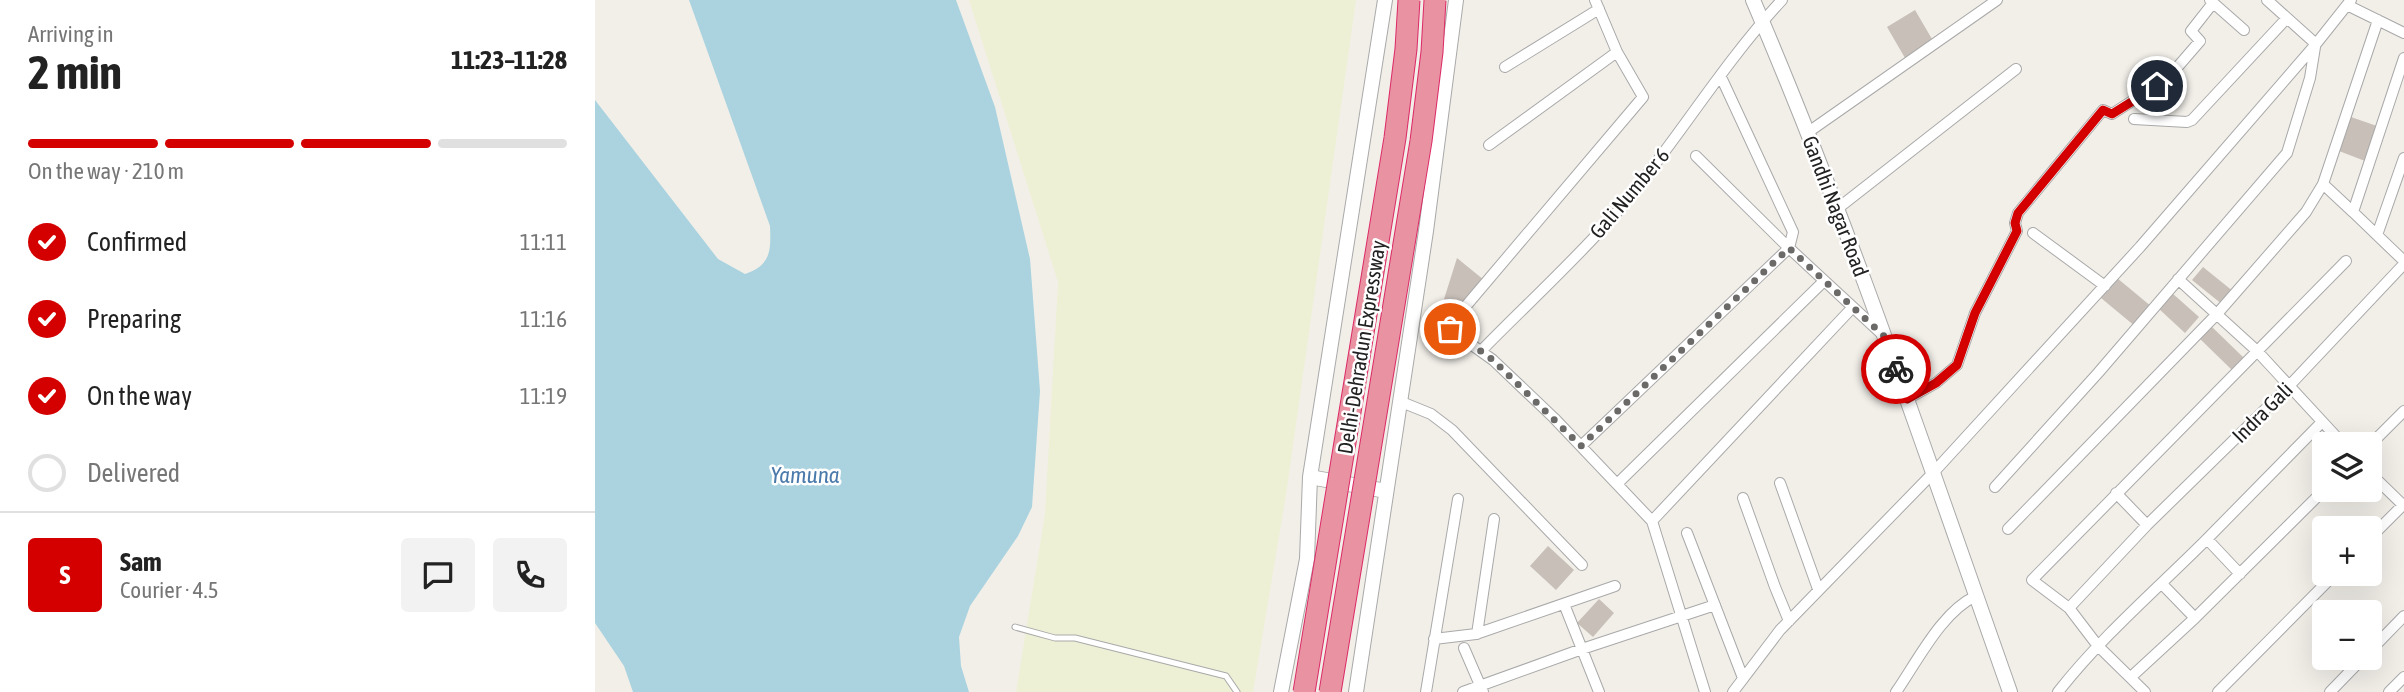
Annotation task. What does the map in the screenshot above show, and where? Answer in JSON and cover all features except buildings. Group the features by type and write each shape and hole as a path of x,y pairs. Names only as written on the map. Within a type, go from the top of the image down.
{"highway":[{"name":"Delhi-Dehradun Expressway","path":"1304,692 1395,138 1409,0"},
{"name":"Delhi-Dehradun Expressway","path":"1330,692 1421,141 1432,52 1435,0"}],"street":[{"path":"1281,692 1307,559 1310,477 1385,0"},
{"path":"1356,692 1426,231 1455,0"},
{"name":"Gandhi Nagar Road","path":"1753,0 1808,133 1885,337 2010,692"},
{"name":"Gali Number 6","path":"1481,351 1611,219 1762,22 1782,0"},
{"path":"1808,133 1997,0"},
{"path":"2267,0 2316,44"},
{"path":"1907,399 1936,383 1957,365 1975,313 2017,231 2015,223 2018,213 2103,110 2112,114 2168,78 2200,41 2191,31 2212,1 2244,30"},
{"path":"1505,67 1597,2 1617,52 1643,97 1450,324 1451,330 1481,351 1554,418 1652,521 1705,692"},
{"path":"1733,692 1818,589 1933,472 2105,286 2316,44 2349,2 2404,33"},
{"path":"2134,119 2186,122 2192,120 2287,18"},
{"path":"2008,529 2217,314 2306,212 2323,184 2378,20"},
{"path":"1995,487 2098,373 2287,153 2310,78 2316,44"},
{"path":"1489,145 1617,52"},
{"path":"2353,212 2404,58"},
{"path":"1837,209 2016,69"},
{"path":"1581,446 1789,248 1793,232 1721,77"},
{"path":"1696,156 1789,248 1885,337"},
{"path":"2377,235 2404,158"},
{"path":"2323,184 2404,262"},
{"path":"2033,233 2105,286"},
{"path":"2145,692 2098,646 2069,608 2032,580 2346,261"},
{"name":"Indra Gali","path":"2069,608 2147,525 2289,386 2404,262"},
{"path":"2178,279 2257,351 2332,432"},
{"path":"1617,484 1824,281"},
{"path":"1652,521 1852,308"},
{"path":"1399,401 1431,414 1452,430 1582,565"},
{"path":"2382,433 2404,411"},
{"path":"2058,692 2098,646 2207,540 2322,422"},
{"path":"1310,477 1386,491"},
{"path":"1780,483 1818,589"},
{"path":"2382,484 2404,505 2382,526"},
{"path":"2116,493 2147,525"},
{"path":"1743,498 1789,621"},
{"path":"1426,692 1458,499"},
{"path":"2131,677 2196,618 2313,502"},
{"path":"1478,634 1494,519"},
{"path":"1687,533 1743,678"},
{"path":"2207,540 2240,574"},
{"path":"2162,584 2196,618"},
{"path":"1434,639 1478,634 1615,586"},
{"path":"2218,692 2323,586"},
{"path":"1896,692 1940,627 1964,602 1976,596"},
{"path":"1564,604 1599,692"},
{"path":"1462,692 1481,689 1582,649 1715,605"},
{"path":"2382,639 2404,617"},
{"path":"1464,648 1481,689"},
{"path":"2330,692 2351,670"},
{"path":"2389,692 2404,677"}],"lane":[{"path":"1015,627 1055,638 1075,638 1226,676 1237,692"}],"green space":[{"path":"969,0 1356,0 1286,495 1253,692 1016,692 1045,514 1058,282"}],"water":[{"name":"Yamuna","path":"689,0 956,0 995,107 1030,259 1040,391 1032,507 1018,536 970,606 959,637 961,666 969,692 633,692 624,666 595,623 595,100 718,259 745,274 765,261 769,250 770,226"}],"way so far":[{"path":"1450,329 1493,360 1581,446 1789,248 1885,337 1896,369"}],"route":[{"path":"1896,369 1907,399 1936,383 1957,365 1975,313 2017,231 2015,223 2018,213 2103,110 2112,114 2157,86"}]}
